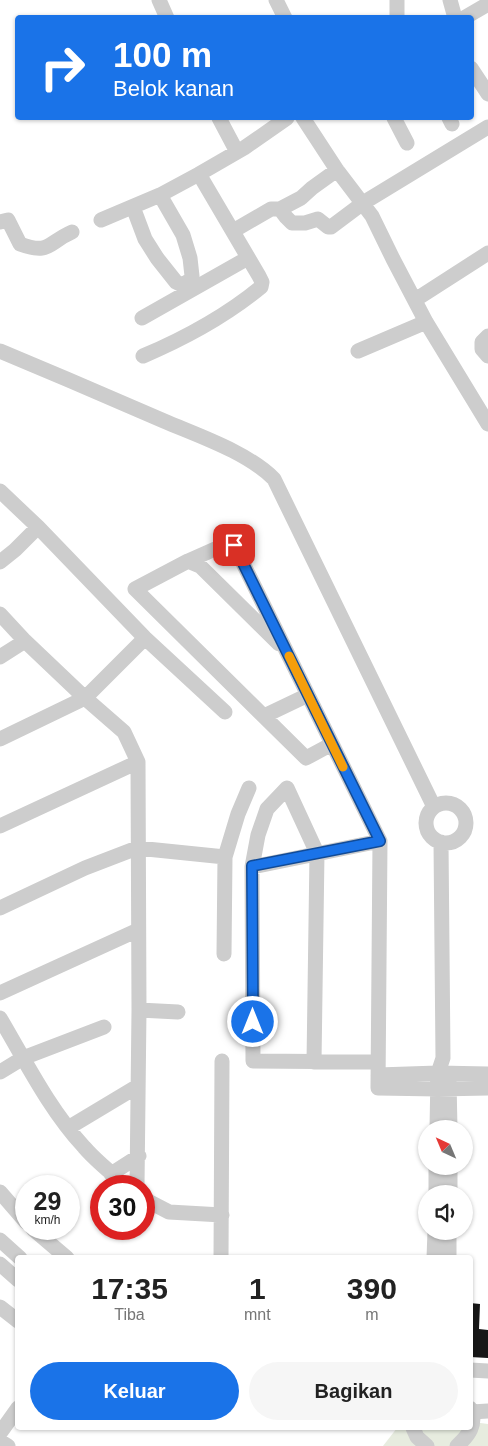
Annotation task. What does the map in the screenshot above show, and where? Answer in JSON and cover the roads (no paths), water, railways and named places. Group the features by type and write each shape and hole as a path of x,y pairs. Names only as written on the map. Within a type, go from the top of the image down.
{"street":[{"path":"159,0 166,15"},
{"path":"276,0 284,15"},
{"path":"397,0 397,15"},
{"path":"450,0 454,15"},
{"path":"469,15 488,4"},
{"path":"474,73 488,94"},
{"path":"220,120 237,152"},
{"path":"101,220 160,195 200,174 284,120"},
{"path":"305,120 337,170 372,216 426,322 488,424"},
{"path":"395,120 407,143"},
{"path":"280,209 292,223 305,223 318,218 328,227 331,227 362,204 488,127"},
{"path":"233,231 271,209 280,209 301,198 337,170"},
{"path":"143,356 166,346 211,321 261,287 262,282 200,174"},
{"path":"132,207 145,239 157,258 176,282 182,285 190,280 192,276 190,258 183,235 160,195"},
{"path":"3,218 20,244 33,249 47,248 61,237 72,232"},
{"path":"415,300 488,253"},
{"path":"142,318 248,258"},
{"path":"358,352 426,322"},
{"path":"488,336 482,342 482,349 488,356"},
{"path":"0,351 214,442 265,470 274,479 434,807"},
{"path":"0,491 38,527 145,638 225,712"},
{"path":"0,562 38,527"},
{"path":"332,744 306,758 135,589 188,561 215,549 234,545 380,841 378,1088 488,1088"},
{"path":"188,561 200,566 287,653"},
{"path":"0,614 25,641 124,732 138,762 138,1175"},
{"path":"0,739 85,698 145,638"},
{"path":"0,657 25,641"},
{"path":"264,716 308,695"},
{"path":"0,826 138,762"},
{"path":"224,954 225,858 238,814 249,788"},
{"path":"314,1062 317,854 287,788 267,810 258,835 252,866 253,1061 314,1062 378,1069 488,1074"},
{"path":"439,804 450,804 460,809 466,824 462,835 452,841 441,842 430,835 426,824 430,811 434,807 439,804"},
{"path":"252,866 380,841"},
{"path":"441,842 443,1073 449,1120"},
{"path":"0,908 85,868 138,848 225,858"},
{"path":"0,993 138,930"},
{"path":"139,1010 178,1012"},
{"path":"0,1018 51,1104 84,1148 111,1174 139,1156"},
{"path":"0,1072 23,1058 104,1027"},
{"path":"221,1255 222,1061"},
{"path":"68,1128 138,1086"},
{"path":"439,1120 444,1089"},
{"path":"0,1192 15,1209"},
{"path":"155,1205 169,1212 222,1215"},
{"path":"0,1240 17,1255"},
{"path":"46,1240 63,1255"},
{"path":"434,1255 435,1240"},
{"path":"450,1240 450,1255"},
{"path":"0,1264 15,1277"},
{"path":"0,1307 15,1319"},
{"path":"473,1370 488,1371"},
{"path":"476,1416 488,1411"},
{"path":"0,1433 15,1412"},
{"path":"415,1430 417,1437 427,1446"},
{"path":"457,1446 468,1436 470,1430"},
{"path":"0,1442 8,1446"}]}
